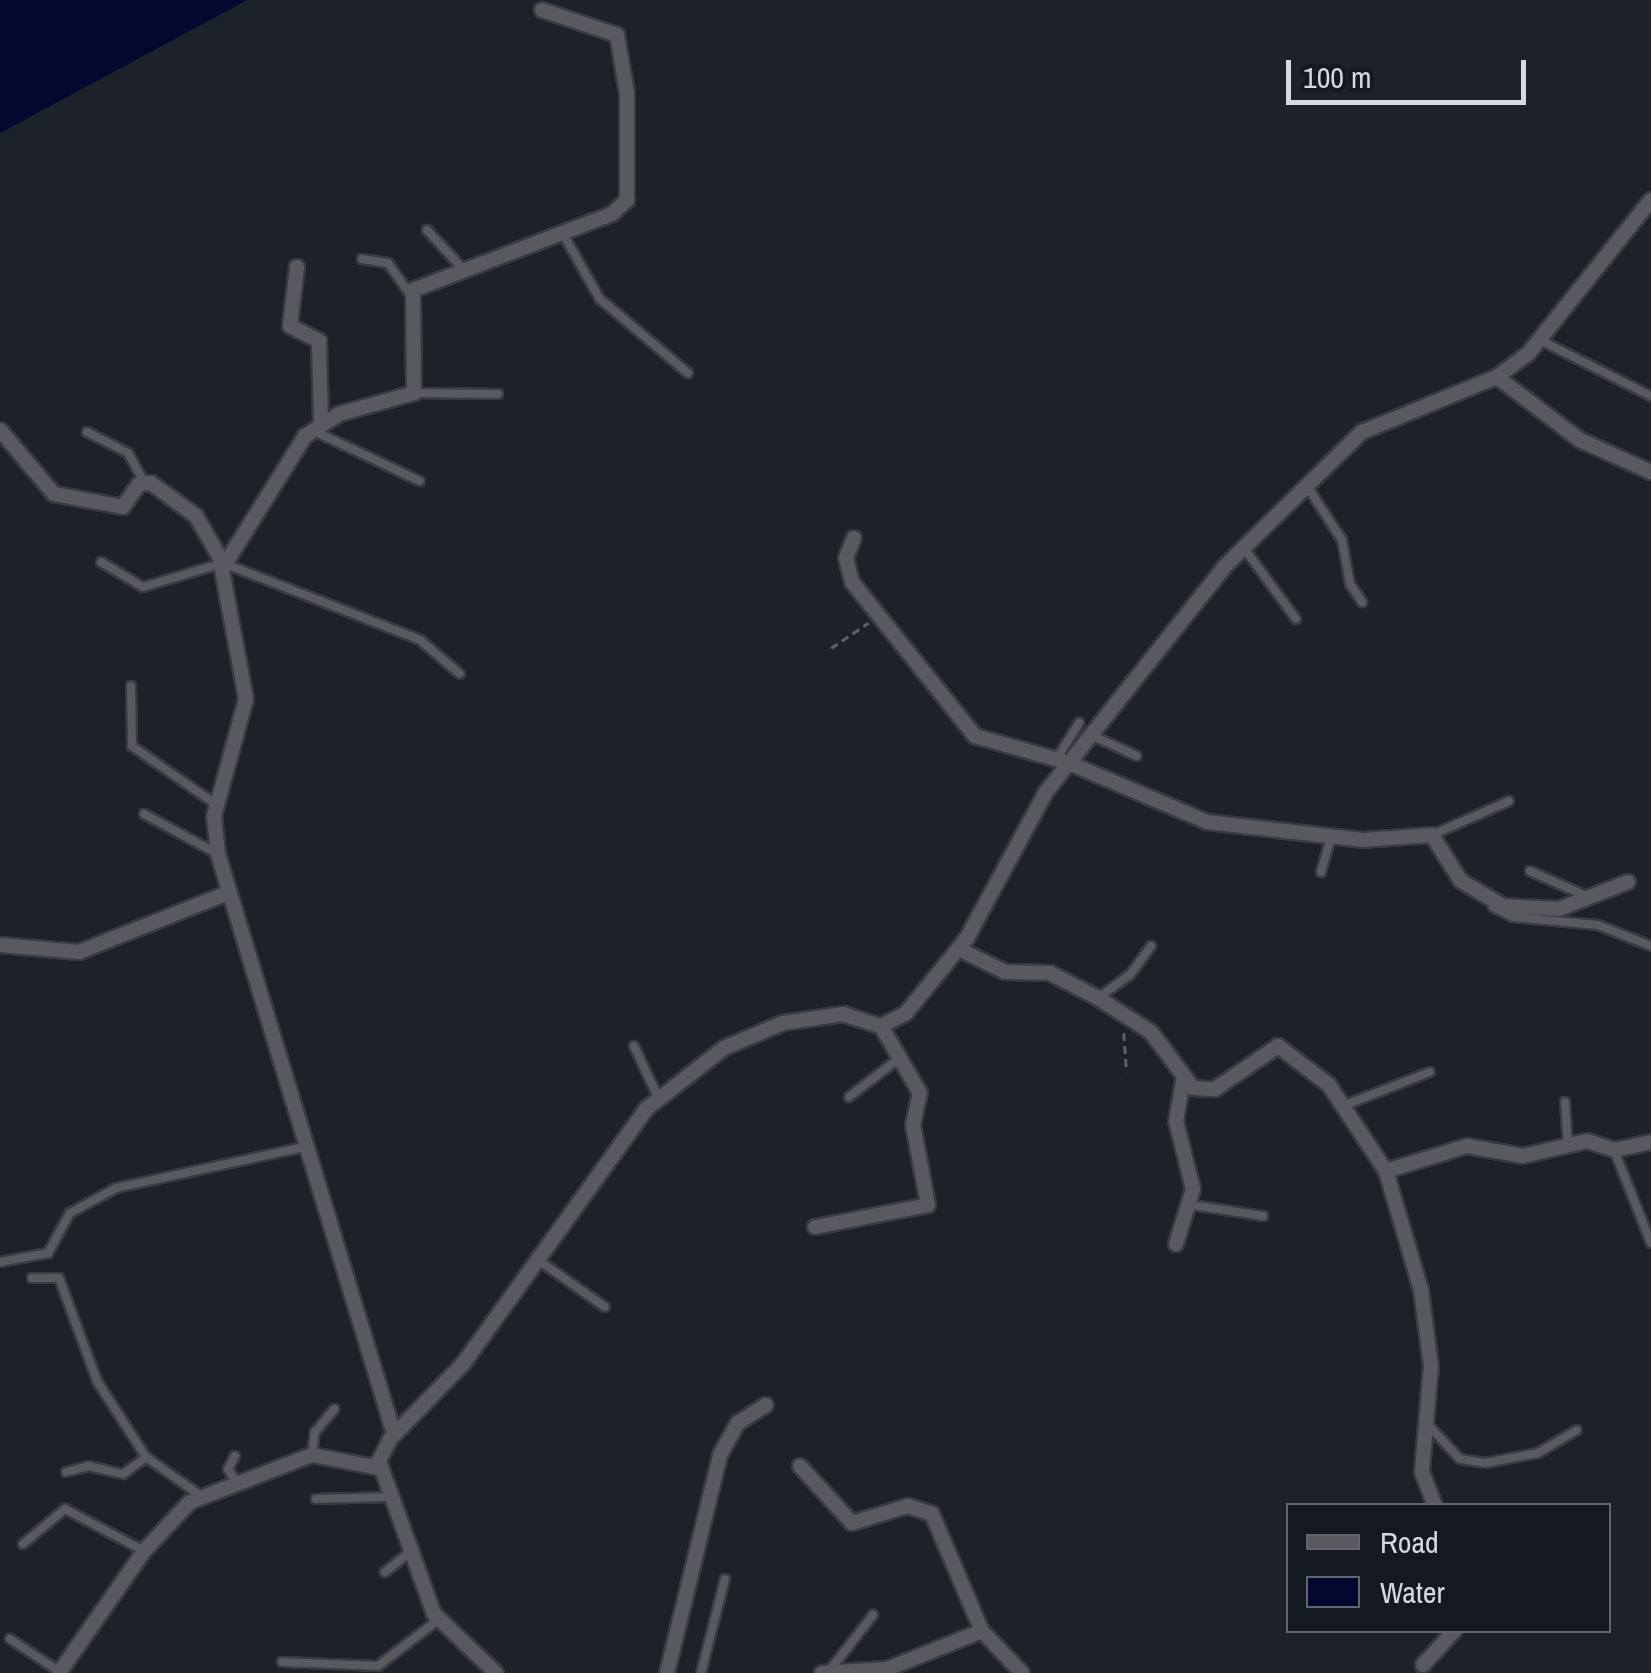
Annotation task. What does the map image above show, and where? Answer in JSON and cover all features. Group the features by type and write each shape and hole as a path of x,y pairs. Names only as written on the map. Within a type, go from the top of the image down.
{"street":[{"path":"223,563 272,479 316,427 414,393 420,370 410,294 462,268 612,214 628,200 627,93 622,49 610,27 542,10"},
{"path":"881,1026 906,1012 959,949 1063,761 1093,736 1244,548 1383,418 1497,377 1542,342 1651,200"},
{"path":"297,267 290,326 319,341 316,427"},
{"path":"1497,377 1580,440 1651,472"},
{"path":"0,430 54,494 123,507 145,483 196,516 223,563 246,699 217,806 218,854 394,1434"},
{"path":"854,538 847,570 878,617 968,732 1063,761 1207,822 1331,837 1432,835 1461,881 1486,900 1544,911 1628,882"},
{"path":"0,945 78,952 228,893"},
{"path":"959,949 1005,972 1050,972 1098,998 1151,1032 1184,1081 1215,1089 1278,1046 1302,1058 1345,1105 1386,1171 1424,1309 1431,1366 1422,1472 1434,1503"},
{"path":"496,1673 438,1620 378,1468 394,1434 462,1364 534,1256 658,1097 724,1048 783,1022 843,1014 881,1026 902,1056 920,1093 914,1124 928,1206 815,1227"},
{"path":"1176,1244 1192,1205 1176,1121 1184,1081"},
{"path":"1386,1171 1467,1146 1523,1156 1587,1140 1614,1150 1651,1142"},
{"path":"667,1673 720,1455 738,1423 766,1404"},
{"path":"59,1673 144,1551 201,1496 240,1486 312,1454 378,1468"},
{"path":"800,1466 852,1523 908,1506 932,1514 982,1631 1022,1673"},
{"path":"826,1671 887,1669 982,1631"},
{"path":"1423,1665 1452,1633"}],"lane":[{"path":"427,230 462,268"},
{"path":"560,230 600,299 688,374"},
{"path":"362,259 388,263 410,294"},
{"path":"1542,342 1651,396"},
{"path":"414,393 498,394"},
{"path":"316,427 420,481"},
{"path":"86,432 128,453 145,483"},
{"path":"1309,489 1342,540 1350,584 1362,602"},
{"path":"1244,548 1296,619"},
{"path":"101,562 143,586 223,563 420,640 460,674"},
{"path":"131,686 132,746 217,806"},
{"path":"1063,761 1079,723"},
{"path":"1093,736 1137,756"},
{"path":"1432,835 1509,801"},
{"path":"144,814 218,854"},
{"path":"1321,872 1331,837"},
{"path":"1530,872 1590,898"},
{"path":"1486,900 1513,918 1588,922 1651,946"},
{"path":"1098,998 1130,976 1150,946"},
{"path":"634,1046 658,1097"},
{"path":"849,1097 902,1056"},
{"path":"1345,1105 1430,1072"},
{"path":"1565,1102 1568,1147"},
{"path":"0,1262 48,1253 70,1213 116,1188 304,1147"},
{"path":"1614,1150 1651,1243"},
{"path":"1192,1205 1263,1216"},
{"path":"534,1256 605,1307"},
{"path":"32,1278 59,1278 97,1381 146,1457 201,1496"},
{"path":"312,1454 315,1432 334,1409"},
{"path":"1425,1418 1442,1447 1485,1463 1538,1453 1577,1430"},
{"path":"235,1456 228,1469 240,1486"},
{"path":"66,1472 88,1466 123,1474 146,1457"},
{"path":"316,1499 389,1497"},
{"path":"23,1544 65,1508 144,1551"},
{"path":"385,1572 410,1552"},
{"path":"701,1673 724,1579"},
{"path":"826,1671 873,1615"},
{"path":"282,1662 378,1666 438,1620"},
{"path":"10,1639 59,1673"}],"path":[{"path":"831,648 878,617"},
{"path":"1123,1013 1126,1072"}],"water":[{"path":"0,0 247,0 0,133"}]}
